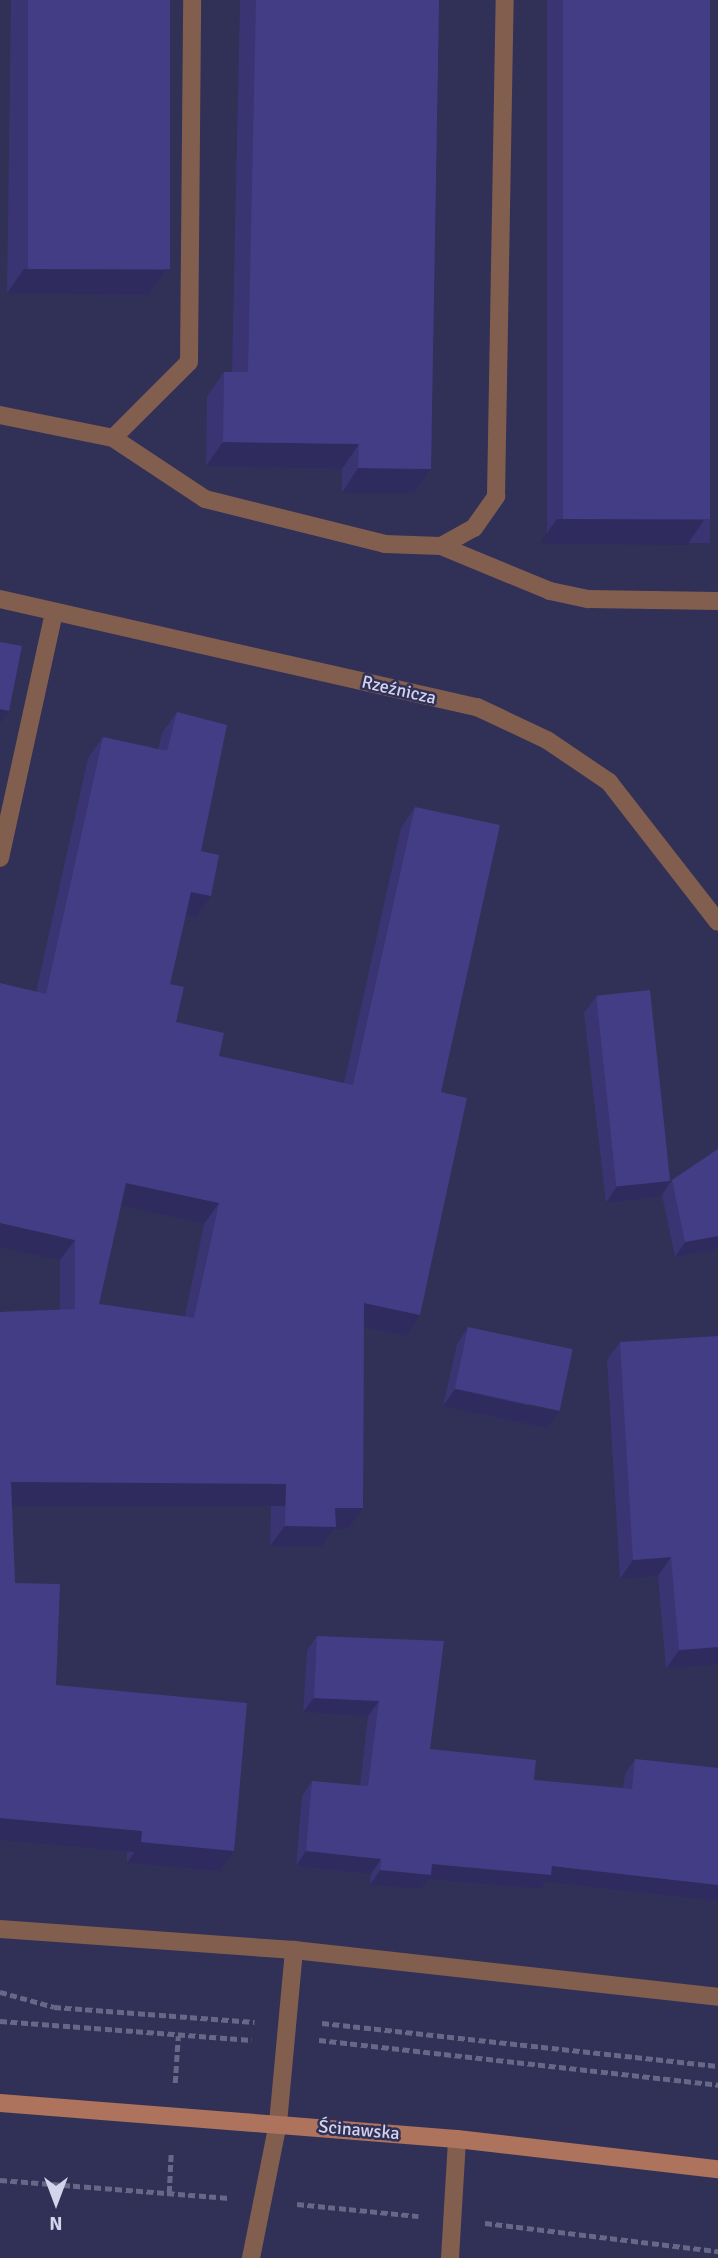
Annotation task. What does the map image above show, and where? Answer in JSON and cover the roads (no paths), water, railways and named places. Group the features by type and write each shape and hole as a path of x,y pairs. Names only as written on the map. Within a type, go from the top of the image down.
{"main road":[{"name":"Ścinawska","path":"0,2102 457,2139 718,2169"}],"street":[{"path":"113,438 189,362 192,0"},
{"path":"441,546 474,528 496,496 505,0"},
{"path":"0,415 113,438 205,499 385,544 441,546 550,591 588,599 718,601"},
{"name":"Rzeźnicza","path":"0,599 478,707 547,740 609,782 718,922"},
{"path":"0,858 54,611"},
{"path":"0,1929 294,1950 718,1997"},
{"path":"251,2258 278,2123 294,1950"},
{"path":"450,2258 457,2139"}]}
